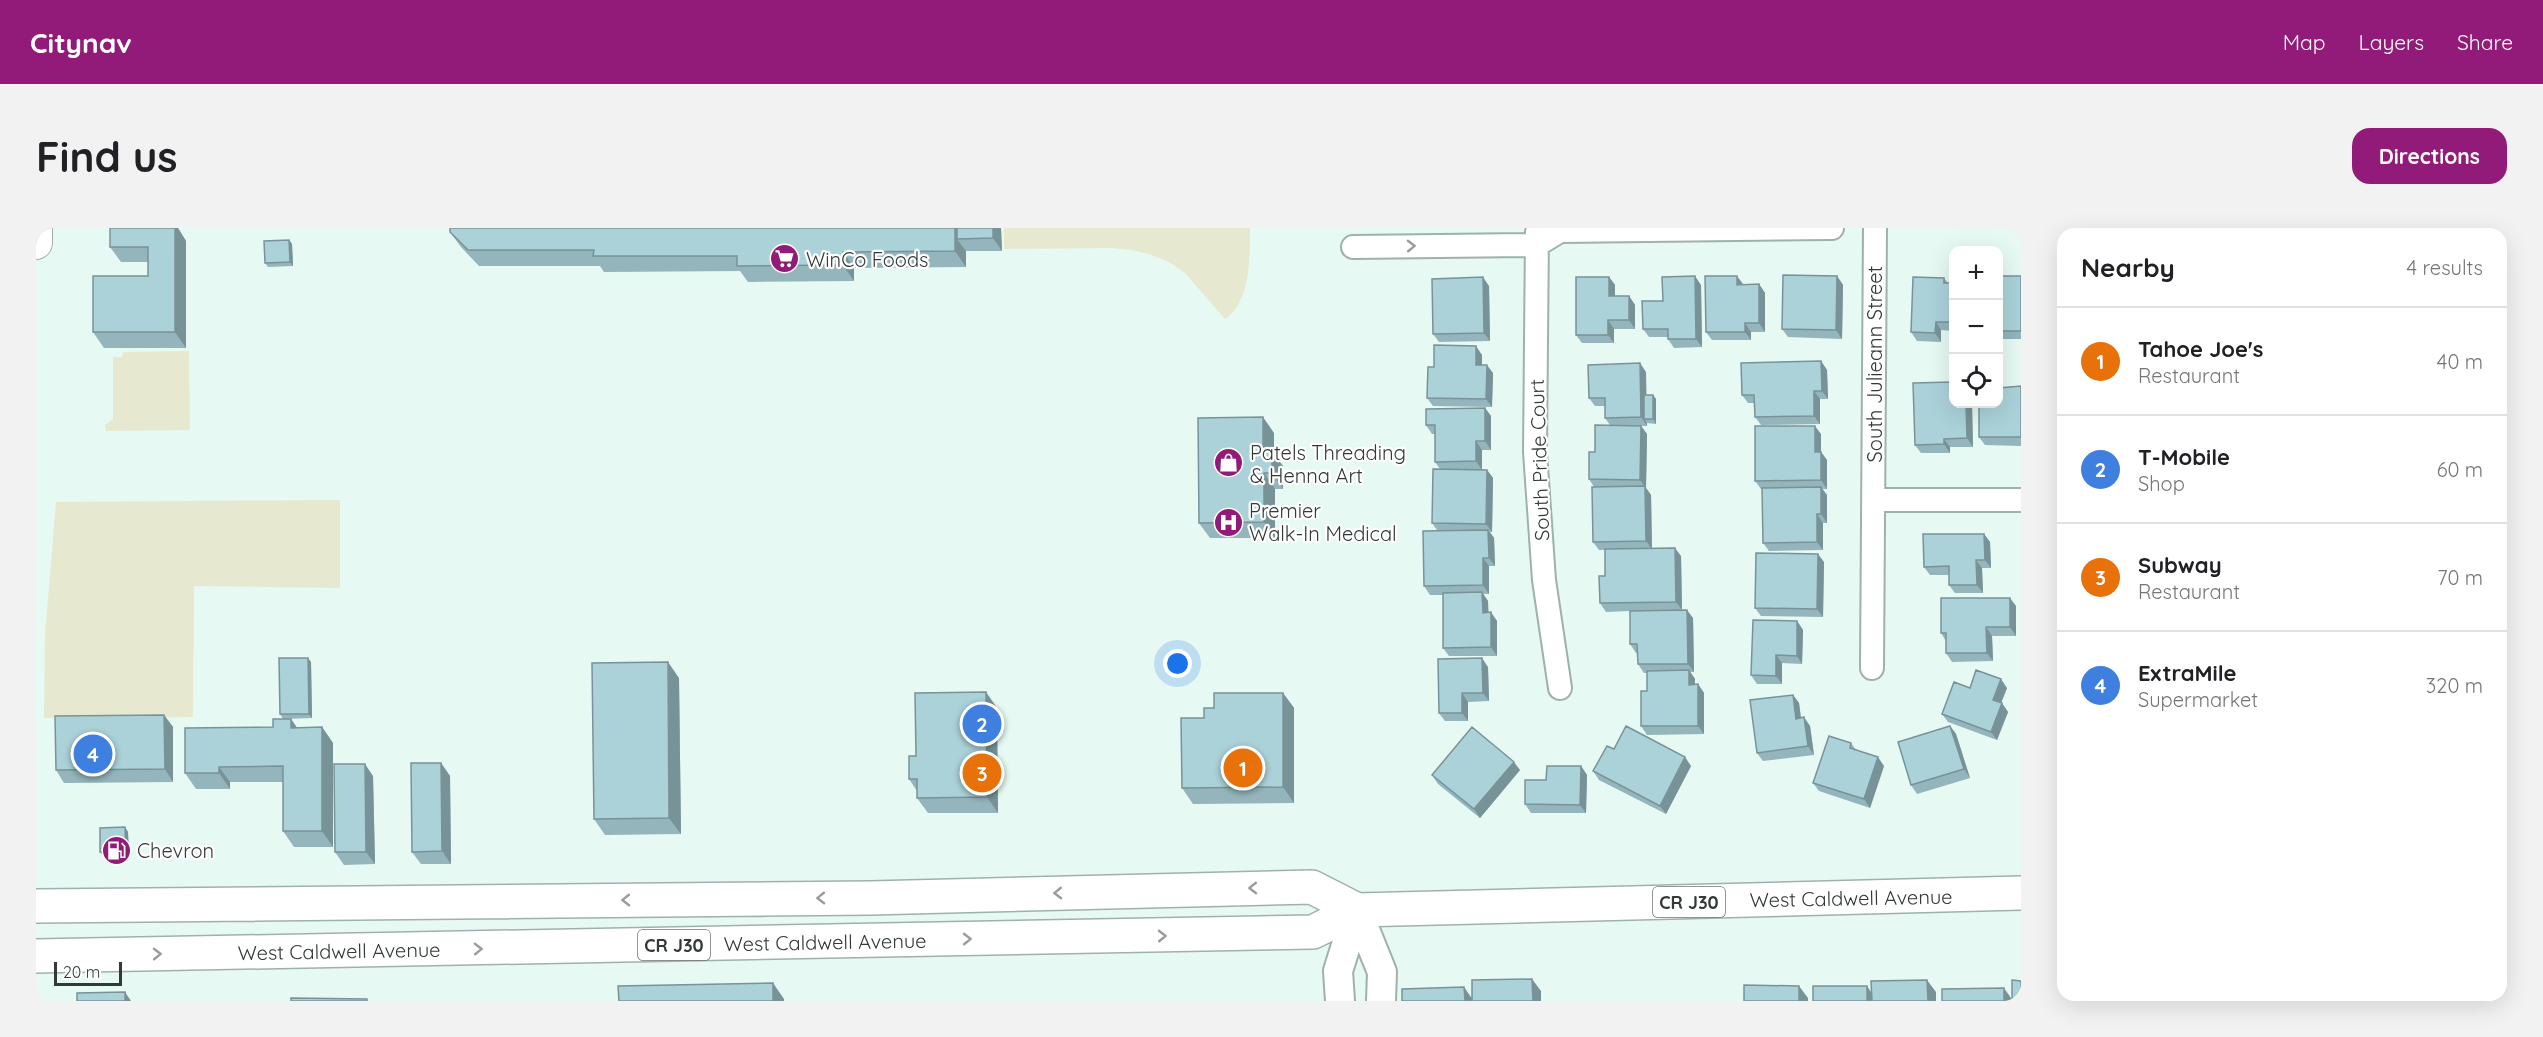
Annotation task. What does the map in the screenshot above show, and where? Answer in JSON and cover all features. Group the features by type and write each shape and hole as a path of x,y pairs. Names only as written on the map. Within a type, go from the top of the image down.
{"main road":[{"path":"36,228 36,243"},
{"name":"West Caldwell Avenue","path":"36,906 870,898 1312,887 1357,910"},
{"name":"West Caldwell Avenue","path":"36,956 1313,932 1357,910 2021,893"},
{"path":"540,948 599,925 838,921 859,915 870,898"}],"street":[{"path":"1353,247 1545,233 1832,228"},
{"name":"South Julieann Street","path":"1872,668 1875,228"},
{"name":"South Pride Court","path":"1545,233 1535,452 1544,580 1560,688"},
{"path":"1874,500 2021,500"},
{"path":"1340,1001 1338,971 1357,910"},
{"path":"1357,910 1382,972 1381,1001"}],"green space":[{"path":"1004,228 1250,228 1247,277 1240,301 1225,319 1185,273 1169,262 1149,254 1110,248 1004,249"},
{"path":"189,351 190,430 106,431 105,425 113,419 113,357 122,357 123,352"},
{"path":"340,500 340,588 194,586 193,717 44,718 45,635 56,502"}],"building":[{"path":"110,228 175,228 175,332 93,332 93,276 148,276 148,247 110,247"},
{"name":"WinCo Foods","path":"450,228 955,228 955,251 843,252 843,265 737,266 737,256 593,256 594,250 468,250 450,232"},
{"path":"957,228 993,228 993,238 957,239"},
{"path":"289,240 290,262 265,263 264,241"},
{"path":"1783,275 1837,276 1836,330 1782,329"},
{"path":"1695,276 1696,339 1668,339 1668,329 1643,329 1642,301 1663,301 1662,277"},
{"path":"1705,276 1737,276 1737,285 1759,284 1759,323 1745,323 1745,332 1706,332"},
{"path":"2003,276 2021,276 2021,331 2003,331"},
{"path":"1483,277 1484,333 1433,334 1432,279"},
{"path":"1576,277 1609,277 1609,296 1629,296 1629,320 1608,320 1608,335 1576,335"},
{"path":"1913,277 1944,278 1944,283 1949,283 1949,322 1936,322 1935,333 1911,332"},
{"path":"1434,345 1476,346 1476,365 1487,365 1486,399 1427,398 1428,367 1434,367"},
{"path":"1821,361 1822,391 1814,391 1814,416 1755,417 1754,395 1742,395 1741,363"},
{"path":"1640,363 1641,417 1605,418 1605,398 1589,398 1588,365"},
{"path":"1949,382 1949,408 1966,408 1967,438 1944,439 1944,444 1915,445 1913,383"},
{"path":"2021,386 2021,437 1979,437 1979,408 2003,408 2003,388"},
{"path":"1644,395 1653,395 1653,419 1644,419"},
{"path":"1485,408 1485,441 1476,441 1476,461 1435,462 1435,425 1426,425 1426,409"},
{"path":"1263,417 1263,450 1272,450 1272,473 1264,473 1264,522 1199,523 1198,418"},
{"path":"1595,425 1641,426 1640,480 1589,479 1589,452 1595,452"},
{"path":"1755,426 1815,426 1815,452 1821,452 1821,480 1755,481"},
{"path":"1433,469 1487,470 1486,524 1432,523"},
{"path":"1645,486 1646,541 1593,542 1592,487"},
{"path":"1821,487 1821,514 1817,514 1817,542 1763,543 1762,488"},
{"path":"1488,530 1489,558 1483,558 1483,585 1424,586 1423,531"},
{"path":"1923,534 1984,534 1985,560 1976,560 1977,585 1949,585 1949,566 1924,567"},
{"path":"1675,548 1676,602 1600,603 1599,576 1605,576 1605,549"},
{"path":"1756,553 1818,554 1817,609 1755,608"},
{"path":"1482,592 1483,613 1491,612 1491,647 1443,648 1443,593"},
{"path":"1941,598 2010,598 2010,627 1986,627 1987,653 1946,653 1946,633 1941,633"},
{"path":"1687,610 1688,664 1638,664 1637,644 1630,644 1630,611"},
{"path":"1753,620 1797,621 1797,656 1776,655 1776,676 1751,675"},
{"path":"279,658 308,658 309,714 280,714"},
{"path":"1482,658 1483,693 1462,693 1462,713 1439,713 1438,659"},
{"path":"668,662 669,818 594,819 592,663"},
{"path":"1689,670 1689,685 1698,684 1698,726 1641,726 1641,691 1647,691 1647,671"},
{"path":"1976,670 2001,679 1993,700 2002,703 1991,732 1942,714 1954,682 1970,688"},
{"path":"986,692 987,797 917,798 917,779 909,779 909,756 916,756 915,693"},
{"path":"1214,693 1283,693 1283,787 1182,788 1181,718 1204,718 1204,708 1214,708"},
{"path":"1793,695 1796,719 1804,717 1808,746 1757,753 1750,700"},
{"path":"164,715 165,769 56,770 55,716"},
{"path":"273,719 291,719 291,728 322,727 322,831 283,831 283,766 219,767 219,773 185,773 185,728 273,727"},
{"path":"1626,726 1685,757 1660,806 1593,771 1607,746 1614,749"},
{"path":"1950,726 1964,769 1911,785 1898,742"},
{"path":"1472,727 1514,762 1474,809 1432,775"},
{"path":"1829,736 1851,743 1850,748 1878,757 1864,799 1813,783"},
{"path":"411,763 441,763 442,851 412,852"},
{"path":"334,764 365,764 366,852 335,852"},
{"path":"1547,766 1581,766 1580,805 1525,804 1525,780 1546,780"},
{"name":"Chevron","path":"125,827 126,852 100,852 100,828"},
{"path":"1532,979 1533,1001 1472,1001 1472,980"},
{"path":"1927,980 1928,1001 1872,1001 1871,981"},
{"path":"2012,980 2021,981 2021,1001 2012,1001"},
{"path":"773,983 773,1001 619,1001 618,986"},
{"path":"1744,985 1799,986 1799,1001 1744,1001"},
{"path":"1813,986 1867,986 1867,1001 1813,1001"},
{"path":"1464,987 1465,1001 1402,1001 1402,989"},
{"path":"2004,988 2004,1001 1942,1001 1942,989"},
{"path":"125,992 125,1001 77,1001 77,993"},
{"path":"291,998 367,999 367,1001 291,1001"}],"place":[{"name":"WinCo Foods","path":"785,259"},
{"name":"Patels Threading & Henna Art","path":"1229,463"},
{"name":"Premier Walk-In Medical","path":"1228,522"},
{"name":"T-Mobile","path":"982,724"},
{"name":"ExtraMile","path":"93,754"},
{"name":"Tahoe Joe's","path":"1243,768"},
{"name":"Subway","path":"982,773"},
{"name":"Chevron","path":"116,850"}]}
